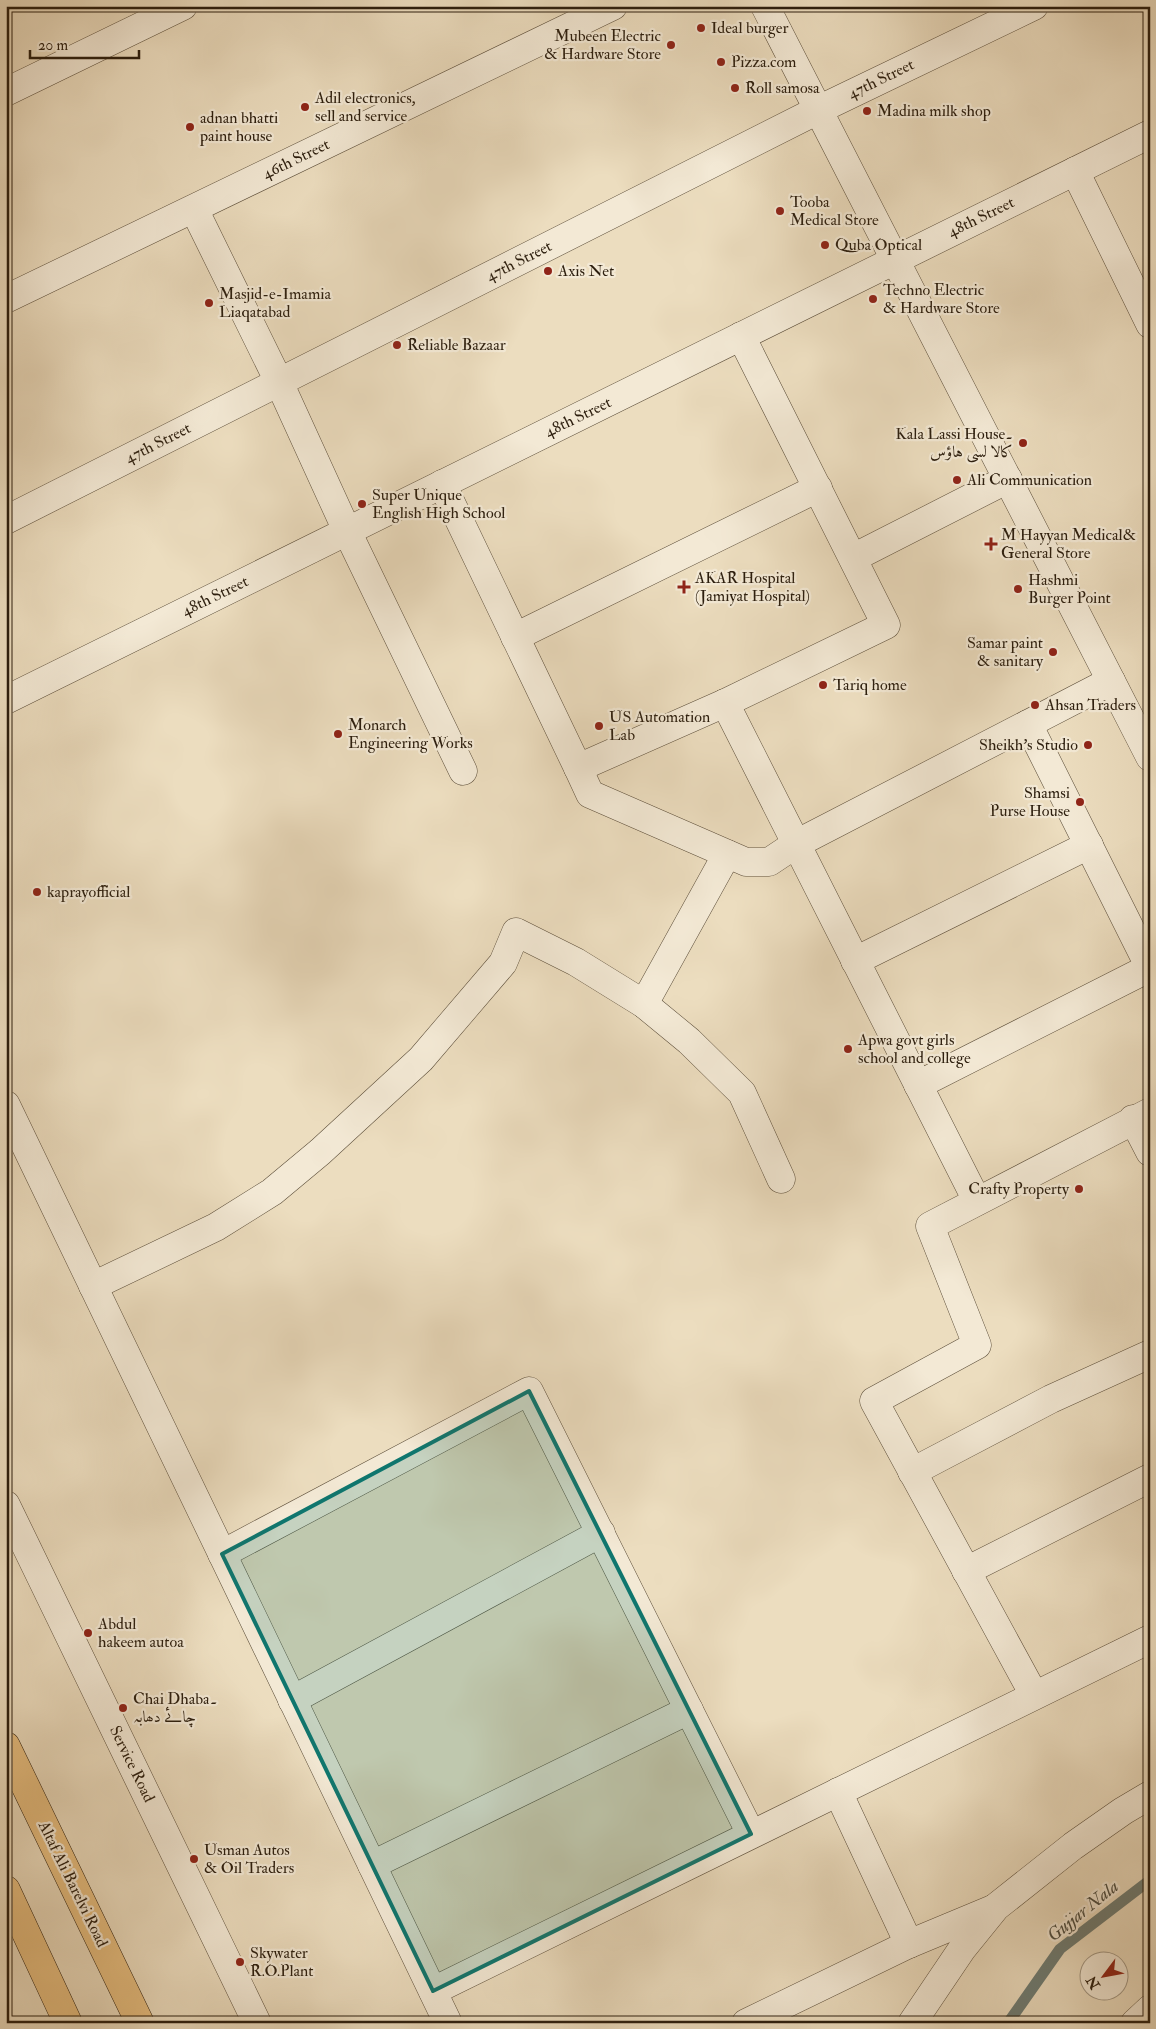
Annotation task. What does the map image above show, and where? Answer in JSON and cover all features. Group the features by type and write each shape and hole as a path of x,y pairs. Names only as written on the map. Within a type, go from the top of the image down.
{"main road":[{"name":"Altaf Ali Barelvi Road","path":"6,1746 140,2023"},
{"path":"6,1890 68,2023"}],"street":[{"path":"6,92 183,6"},
{"name":"46th Street","path":"6,299 613,6"},
{"path":"765,6 1150,757"},
{"name":"47th Street","path":"6,520 818,110 1034,6"},
{"name":"48th Street","path":"6,700 1150,134"},
{"path":"1075,171 1150,324"},
{"path":"194,208 279,382 347,531 463,770"},
{"path":"578,768 725,703 886,625 741,336"},
{"path":"853,558 1008,479"},
{"path":"442,484 590,794 746,862 769,862 796,844 1111,681"},
{"path":"515,637 818,488"},
{"path":"725,703 977,1200"},
{"path":"918,1085 1150,968 1028,724"},
{"path":"856,961 1089,845"},
{"path":"644,1004 727,854"},
{"path":"93,1286 216,1227 272,1192 320,1152 421,1059 503,963 516,932 576,962 644,1004 689,1042 742,1093 781,1179"},
{"path":"6,1105 448,2023"},
{"path":"1034,1695 874,1401 977,1345 930,1226 1141,1116 1150,1152"},
{"path":"912,1472 1051,1399 1150,1354"},
{"path":"222,1554 529,1391 751,1834"},
{"path":"966,1571 1150,1478"},
{"name":"Service Road","path":"6,1505 257,2023"},
{"path":"292,1700 601,1533"},
{"path":"433,1990 1150,1639"},
{"path":"372,1865 689,1710"},
{"path":"838,1792 909,1944"},
{"path":"912,2023 962,1949 996,1907 1073,1846 1123,1811 1150,1795"},
{"path":"746,2023 909,1944 996,1907"},
{"path":"1135,2023 1150,2009"}],"highlighted area":[{"path":"529,1391 751,1834 433,1991 222,1554"}],"waterway":[{"name":"Gujjar Nala","path":"1008,2023 1060,1949 1150,1880"}],"place":[{"name":"Ideal burger","path":"701,28"},
{"name":"Mubeen Electric & Hardware Store","path":"671,45"},
{"name":"Pizza.com","path":"721,62"},
{"name":"Roll samosa","path":"735,88"},
{"name":"Adil electronics, sell and service","path":"305,107"},
{"name":"Madina milk shop","path":"867,111"},
{"name":"adnan bhatti paint house","path":"190,127"},
{"name":"Tooba Medical Store","path":"780,211"},
{"name":"Quba Optical","path":"825,245"},
{"name":"Axis Net","path":"548,271"},
{"name":"Techno Electric & Hardware Store","path":"873,299"},
{"name":"Masjid-e-Imamia Liaqatabad","path":"209,303"},
{"name":"Reliable Bazaar","path":"397,345"},
{"name":"Kala Lassi House۔ کالا لسی ہاؤس","path":"1023,443"},
{"name":"Ali Communication","path":"957,480"},
{"name":"Super Unique English High School","path":"362,504"},
{"name":"M Hayyan Medical& General Store","path":"991,544"},
{"name":"AKAR Hospital (Jamiyat Hospital)","path":"684,587"},
{"name":"Hashmi Burger Point","path":"1018,589"},
{"name":"Samar paint & sanitary","path":"1053,652"},
{"name":"Tariq home","path":"823,685"},
{"name":"Ahsan Traders","path":"1035,705"},
{"name":"US Automation Lab","path":"599,726"},
{"name":"Monarch Engineering Works","path":"338,734"},
{"name":"Sheikh's Studio","path":"1088,745"},
{"name":"Shamsi Purse House","path":"1080,802"},
{"name":"kaprayofficial","path":"37,892"},
{"name":"Apwa govt girls school and college","path":"848,1049"},
{"name":"Crafty Property","path":"1079,1189"},
{"name":"Abdul hakeem autoa","path":"88,1633"},
{"name":"Chai Dhaba۔ چائے دھابہ","path":"123,1708"},
{"name":"Usman Autos & Oil Traders","path":"194,1859"},
{"name":"Skywater R.O.Plant","path":"240,1962"}]}
